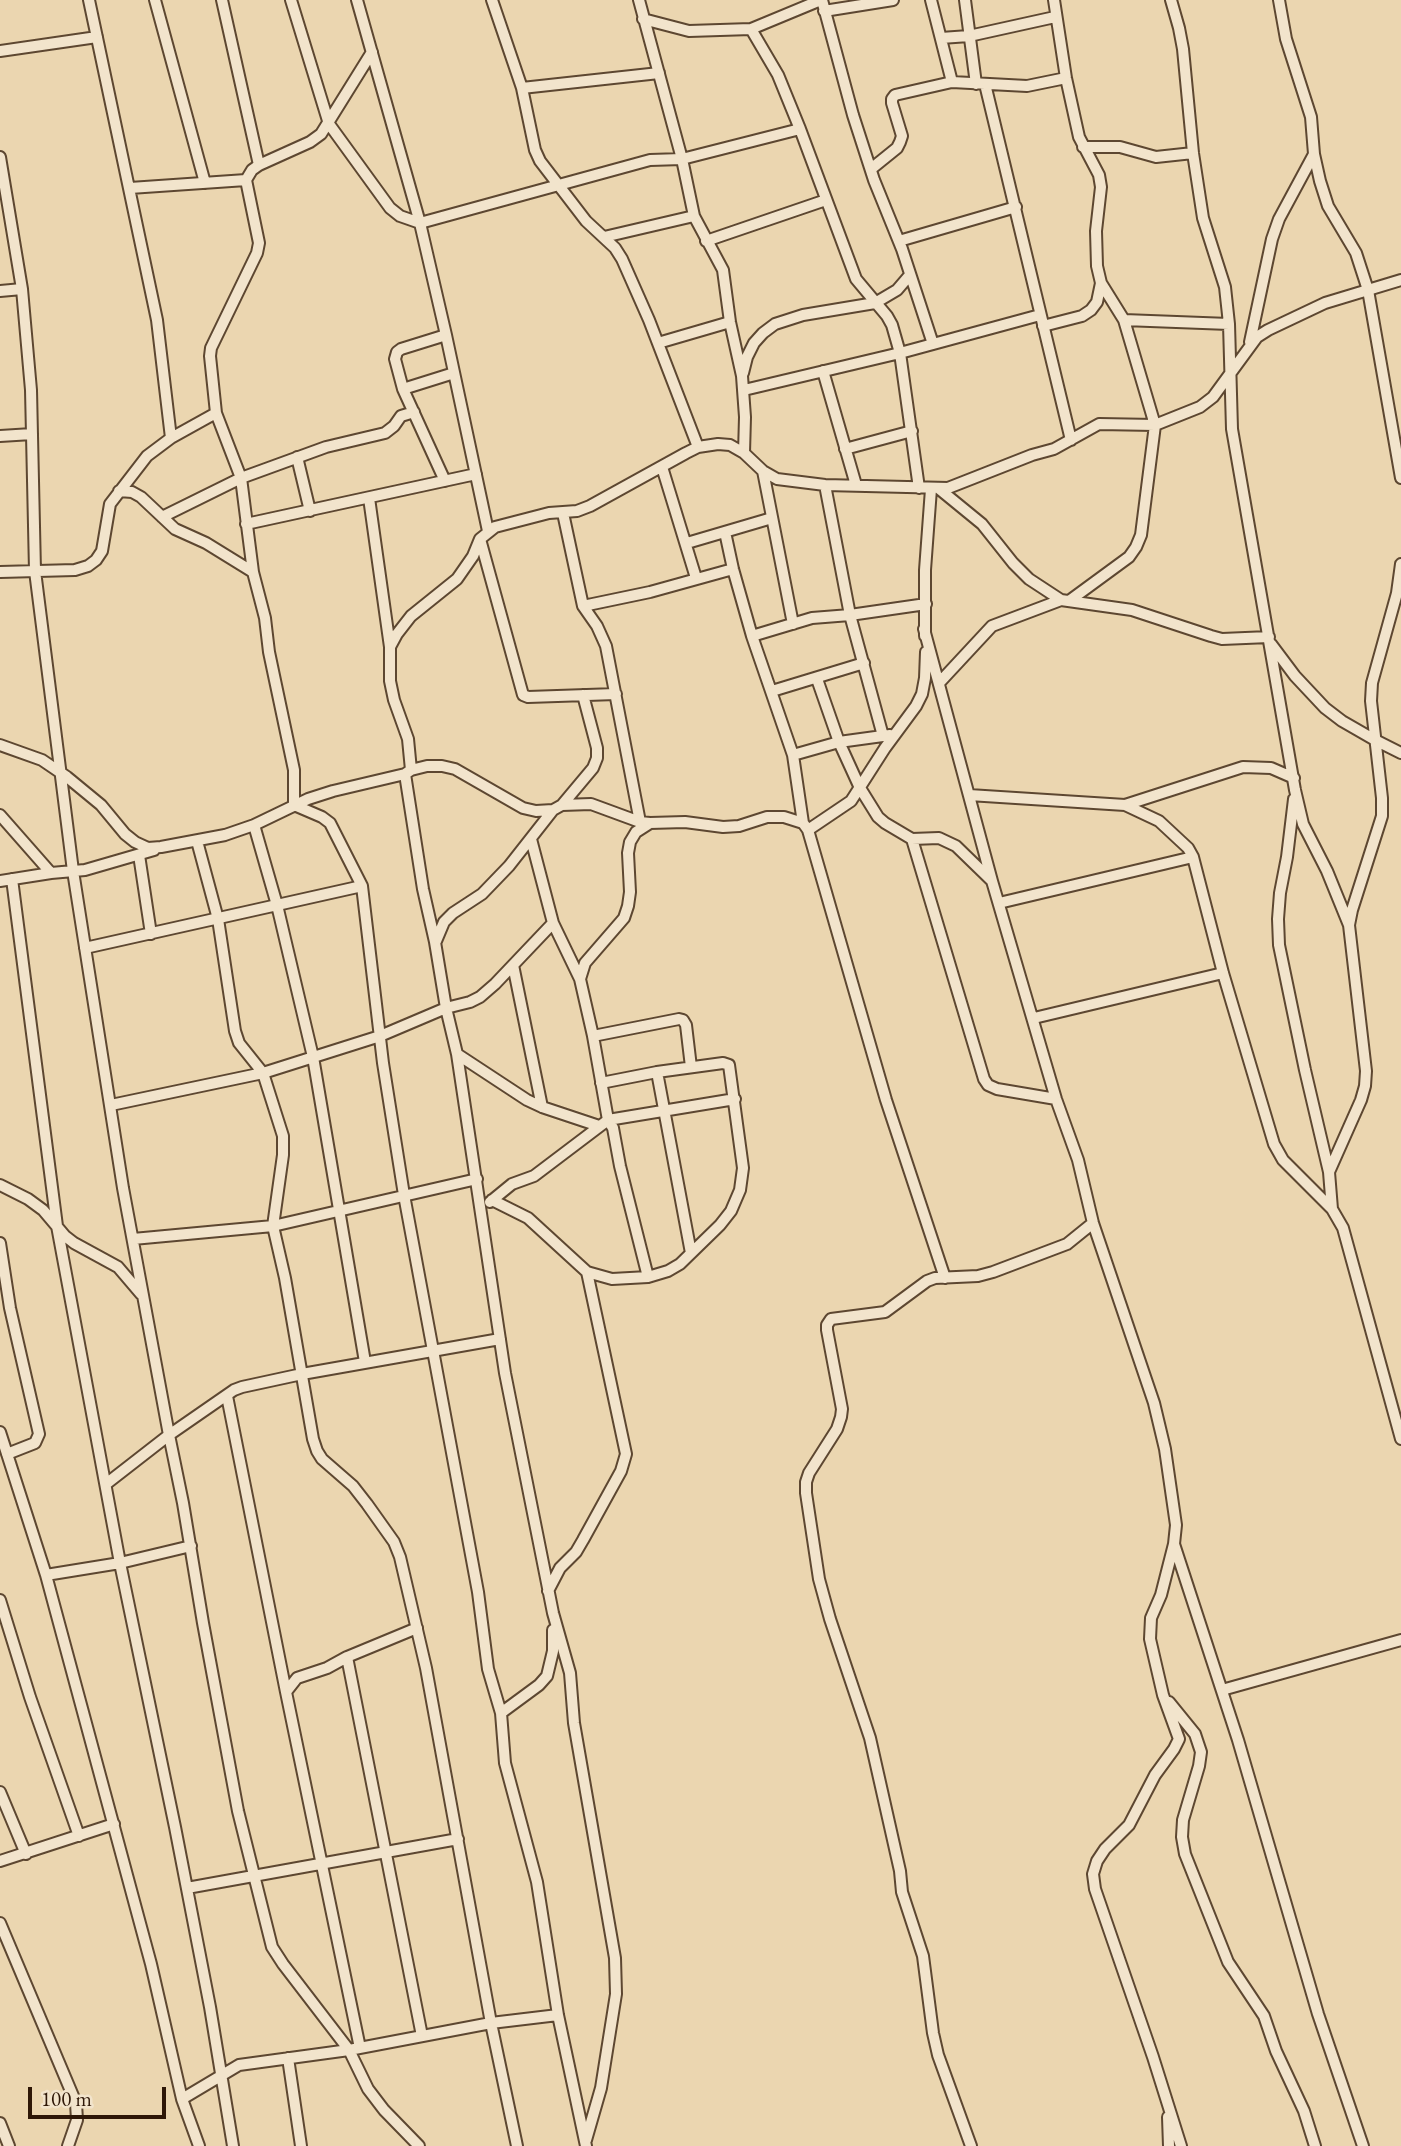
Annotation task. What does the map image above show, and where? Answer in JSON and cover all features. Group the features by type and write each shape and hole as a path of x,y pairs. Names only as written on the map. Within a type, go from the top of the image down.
{"street":[{"path":"89,0 157,320 171,438"},
{"path":"155,0 205,183"},
{"path":"222,0 259,164"},
{"path":"291,0 329,124 390,208 400,216 420,223 650,160 682,159 800,129"},
{"path":"357,0 420,223 476,474 484,535 523,695 616,694"},
{"path":"492,0 522,88 534,150 586,221 615,248 622,259 698,447"},
{"path":"639,0 682,159 694,216 723,270 744,390 744,453"},
{"path":"643,19 690,31 751,29 822,4 893,0"},
{"path":"932,0 952,82"},
{"path":"965,0 981,84 1016,207 1072,440"},
{"path":"939,683 992,626 1065,600 1129,557 1141,535 1155,425 1124,320 1101,283 1096,243 1101,187 1099,175 1079,137 1066,78 1054,0"},
{"path":"1171,0 1179,28 1192,153 1206,228 1225,287 1229,324 1232,429 1294,784 1303,824 1327,871 1349,925 1366,1071 1365,1086 1329,1172"},
{"path":"1279,0 1286,39 1311,117 1314,154 1328,206 1356,253 1368,290 1401,478"},
{"path":"822,4 853,115 933,344"},
{"path":"941,38 970,36 1055,17"},
{"path":"751,29 778,75 856,279 892,325 900,353 912,431 930,488 925,570 926,678 922,694 916,706 889,735 851,801 806,826"},
{"path":"0,51 97,37"},
{"path":"294,805 294,770 269,652 265,618 253,572 240,478 216,413 211,348 252,266 259,243 246,180 259,164 310,142 321,134 372,52"},
{"path":"522,88 659,73"},
{"path":"871,169 897,148 900,142 901,136 892,103 895,95 952,82 1027,86 1066,78"},
{"path":"1083,147 1120,147 1156,157 1192,153"},
{"path":"1248,348 1272,239 1279,219 1314,154"},
{"path":"0,157 22,289 31,390 35,571 73,871 143,1296 238,1811 272,1947 354,2049"},
{"path":"130,188 246,180"},
{"path":"706,241 826,200"},
{"path":"899,241 1016,207"},
{"path":"604,237 694,216"},
{"path":"742,376 754,343 775,324 803,315 875,303 897,290 909,276"},
{"path":"390,647 411,616 457,579 484,535 495,527 549,513 577,512 698,447 730,445 777,479 825,485 948,488 1023,458 1054,449 1099,424 1155,425 1200,407 1213,397 1257,337 1325,303 1401,280"},
{"path":"744,390 933,344 1042,321 1082,316 1097,302 1101,283"},
{"path":"0,291 22,289"},
{"path":"1124,320 1229,324"},
{"path":"658,343 730,322"},
{"path":"445,481 403,389 395,359 397,352 446,335"},
{"path":"823,371 856,485"},
{"path":"403,389 454,373"},
{"path":"162,517 240,478 326,447 385,433 401,416 414,412"},
{"path":"0,572 75,570 88,566 102,551 110,504 147,456 171,438 216,413"},
{"path":"845,449 912,431"},
{"path":"0,436 32,434"},
{"path":"297,457 310,511"},
{"path":"662,467 696,578"},
{"path":"763,471 793,624"},
{"path":"246,524 476,474"},
{"path":"825,485 850,615 889,735"},
{"path":"930,488 982,524 1029,579 1065,600 1132,610 1210,636 1269,640"},
{"path":"119,491 132,492 141,497 175,529 206,543 253,572"},
{"path":"369,498 390,647 390,681 408,739 408,772 423,889 457,1054 500,1339 548,1591 570,1673 574,1723 615,1958 617,1994 601,2088 586,2144"},
{"path":"563,513 583,606 602,635 645,822"},
{"path":"687,542 772,518"},
{"path":"725,532 752,636 793,755 806,826 886,1100 946,1279"},
{"path":"1349,925 1382,816 1371,701 1372,683 1397,593 1401,565"},
{"path":"583,606 650,592 733,569"},
{"path":"752,636 821,617 926,604"},
{"path":"925,629 992,881 1056,1099 1078,1160 1093,1223 1154,1404 1165,1449 1176,1516 1174,1544 1161,1595 1151,1618 1150,1639 1163,1695 1179,1739 1155,1774 1133,1819 1105,1849 1093,1874 1095,1889 1181,2146"},
{"path":"1269,640 1295,676 1325,709 1375,740 1401,752"},
{"path":"772,691 864,663"},
{"path":"817,678 839,742 860,788 878,817 912,839 939,838 956,846 992,881"},
{"path":"435,942 444,922 482,894 593,768 597,748 583,695"},
{"path":"793,755 839,742 889,735"},
{"path":"0,746 43,760 101,804 125,834 135,842 148,848 161,848"},
{"path":"233,2146 187,1888 120,1563 57,1226 6,880 96,868 161,848 225,835 333,790 426,766 456,769 523,808 536,811 591,804 645,822 685,822 723,827 738,826 766,817 783,817 806,826"},
{"path":"1125,805 1242,766 1272,768 1294,784"},
{"path":"1294,784 1279,906 1279,945 1329,1172 1332,1209"},
{"path":"969,795 1125,805 1159,821 1177,836 1193,857 1223,973 1274,1144 1283,1160 1332,1209 1343,1228 1401,1438"},
{"path":"294,805 330,823 362,886 380,1036 404,1195 478,1592 488,1669 501,1713 506,1763 537,1882 558,2015 586,2144"},
{"path":"0,815 51,873"},
{"path":"580,979 585,963 624,918 629,892 628,853 636,832 645,822"},
{"path":"254,825 277,905 313,1057 365,1362"},
{"path":"531,839 554,923 580,979 601,1083 604,1123"},
{"path":"912,839 984,1079 988,1085 997,1089 1056,1099"},
{"path":"197,841 218,919 235,1031 239,1043 263,1073 280,1120 283,1155 273,1226 317,1451 353,1486 394,1542 400,1558 417,1628 491,2023 517,2146"},
{"path":"139,855 151,933"},
{"path":"999,903 1193,857"},
{"path":"85,948 362,886"},
{"path":"111,1105 263,1073 380,1036 480,998 554,923"},
{"path":"513,965 542,1107"},
{"path":"1034,1018 1223,973"},
{"path":"593,1037 683,1020 691,1067"},
{"path":"457,1054 527,1100 613,1128 648,1277"},
{"path":"492,1200 528,1218 587,1272 612,1279 648,1277 668,1271 680,1264 720,1224 731,1211 740,1190 743,1168 729,1065 723,1063 691,1067 601,1083"},
{"path":"657,1072 691,1253"},
{"path":"481,1210 512,1184 534,1176 604,1123 735,1099"},
{"path":"133,1239 273,1226 477,1179"},
{"path":"0,1185 43,1210 74,1243 118,1267 143,1296"},
{"path":"971,2146 938,2055 923,1956 902,1892 900,1871 870,1738 819,1579 806,1493 809,1473 836,1429 842,1409 827,1325 831,1320 885,1312 935,1278 978,1276 1067,1244 1093,1223"},
{"path":"0,1243 10,1308 38,1434 35,1443 7,1454"},
{"path":"548,1591 561,1568 583,1540 621,1471 626,1454 587,1272"},
{"path":"106,1485 169,1435 242,1387 500,1339"},
{"path":"227,1396 321,1863 354,2049 368,2089 419,2146"},
{"path":"0,1432 46,1575 151,1964 182,2099 199,2146"},
{"path":"1174,1544 1222,1690 1318,2014 1363,2146"},
{"path":"46,1575 120,1563 191,1546"},
{"path":"0,1600 30,1697 79,1836"},
{"path":"501,1713 547,1676 553,1651 553,1614"},
{"path":"286,1692 297,1678 327,1668 417,1628"},
{"path":"1222,1690 1401,1640"},
{"path":"347,1657 422,2036"},
{"path":"1163,1695 1195,1734 1201,1752 1183,1820 1185,1854 1228,1962 1264,2016 1276,2050 1304,2111 1315,2146"},
{"path":"0,1791 26,1854"},
{"path":"0,1861 114,1824"},
{"path":"187,1888 458,1839"},
{"path":"0,1923 76,2103 77,2120 68,2146"},
{"path":"182,2099 239,2065 354,2049 491,2023 558,2015"},
{"path":"288,2057 301,2146"},
{"path":"1168,2104 1169,2146"},
{"path":"0,2123 9,2146"}]}
